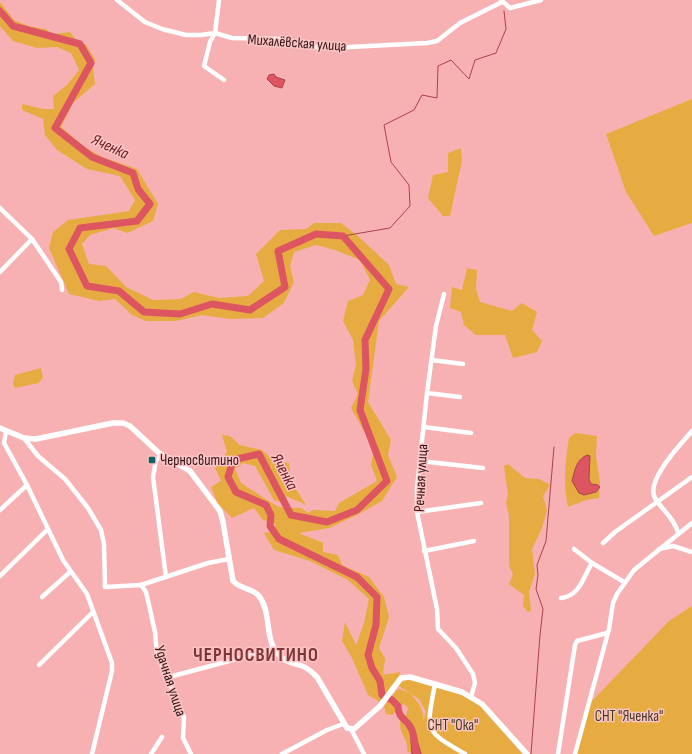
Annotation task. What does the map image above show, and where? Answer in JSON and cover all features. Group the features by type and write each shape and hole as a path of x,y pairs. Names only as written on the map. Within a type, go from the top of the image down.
{"street":[{"name":"Михалёвская улица","path":"117,0 145,22 162,29 186,35 201,35 215,32 232,38 284,39 311,47 331,48 427,43 437,40 460,23 502,1"},
{"path":"219,0 215,32 210,42 204,66 224,80"},
{"path":"502,1 510,8 541,0"},
{"path":"0,208 32,239 61,282 62,290"},
{"path":"0,272 32,239"},
{"name":"Речная улица","path":"444,294 436,326 427,393 417,488 417,512 437,609 438,629 456,648 474,674 475,683 471,697"},
{"path":"432,360 464,364"},
{"path":"427,393 460,397"},
{"path":"0,428 24,438 53,436 113,423 123,423 130,426 162,455 190,471 220,511 224,522 233,581 238,586 254,592 262,602 270,639 274,649 284,660 304,666 317,677 343,724 351,729 364,754"},
{"path":"424,428 471,433"},
{"path":"6,431 4,443 27,485 63,560 70,572 87,594 112,663 112,671 92,754"},
{"path":"678,533 675,523 654,497 652,487 659,472 692,431"},
{"path":"24,438 38,456 65,479 88,508 101,530 104,544 105,587 141,585 208,563 229,559"},
{"path":"0,446 4,443"},
{"path":"162,455 156,460 153,477 166,577"},
{"path":"420,461 483,468"},
{"path":"603,544 616,532 692,477"},
{"path":"0,510 27,485"},
{"path":"417,512 481,504"},
{"path":"575,754 606,633 609,629 613,603 624,582 634,570 692,523"},
{"path":"0,576 48,529"},
{"path":"424,550 474,541"},
{"path":"657,550 673,546 692,552"},
{"path":"574,549 592,563 624,582"},
{"path":"561,598 568,597 579,588 592,563"},
{"path":"42,597 70,572"},
{"name":"Удачная улица","path":"141,585 146,592 155,632 157,654 184,717 183,738 191,754"},
{"path":"40,665 93,612"},
{"path":"558,754 575,645 577,641 606,633"},
{"path":"168,677 248,656 268,649 274,649"},
{"path":"351,729 354,729 380,706 401,678 410,677 462,692 482,704 527,754"},
{"path":"435,684 429,716 432,732 437,738 465,754"},
{"path":"282,754 327,730 343,724"},
{"path":"151,754 162,738"}],"green space":[{"path":"0,2 14,20 28,26 45,29 54,34 70,32 75,39 86,45 95,59 93,69 95,84 73,103 61,127 85,147 102,157 137,169 158,204 153,221 127,233 114,228 90,235 82,244 89,264 106,266 126,287 153,300 181,299 194,292 219,298 248,296 264,281 256,254 280,230 306,229 314,223 341,223 359,237 389,265 396,284 409,287 379,321 368,402 391,440 388,455 397,477 382,501 329,528 299,533 323,543 323,552 338,555 342,565 369,577 384,597 389,617 379,648 385,658 383,675 400,672 399,677 380,702 368,695 352,658 342,641 345,622 356,645 364,623 369,599 348,580 310,561 274,550 264,533 275,531 275,524 263,520 254,508 232,518 218,504 211,487 221,481 215,468 227,452 222,435 230,436 240,445 262,450 274,461 289,463 291,481 306,505 286,496 287,504 274,500 255,466 243,463 235,469 241,483 279,507 301,508 308,513 313,510 335,511 339,503 377,481 371,465 374,449 351,408 358,394 352,381 356,365 353,340 343,321 348,301 363,295 370,280 360,260 335,250 316,245 294,252 290,266 294,282 284,303 263,318 230,319 202,315 176,321 146,321 132,315 115,299 99,301 69,294 49,248 53,232 68,220 129,211 135,200 120,176 87,169 57,150 45,135 43,119 22,110 22,104 43,109 54,109 53,96 67,85 79,70 71,53 57,47 37,48 13,41 0,26"},
{"path":"692,99 692,223 654,236 626,192 606,134"},
{"path":"461,148 462,160 450,216 443,216 428,198 433,175 448,172 448,153"},
{"path":"467,268 477,270 476,289 480,302 512,311 522,303 537,312 532,330 542,341 537,352 513,358 505,335 476,335 464,325 461,312 450,308 452,287 462,290"},
{"path":"41,368 43,377 39,383 15,388 13,384 15,375"},
{"path":"575,433 597,436 596,456 600,482 599,498 586,500 568,507 565,489 565,472 569,438","holes":["587,455 590,456 589,479 596,492 584,495 575,469 581,458"]},
{"path":"508,464 525,478 539,479 550,485 543,496 547,510 542,528 532,549 535,574 529,592 531,611 528,612 523,606 524,595 509,584 513,574 509,566 509,516 506,503 508,495 504,466"},
{"name":"СНТ \"Яченка\"","path":"692,606 692,754 577,754 591,702 669,621"},
{"name":"СНТ \"Ока\"","path":"407,679 461,695 479,705 522,754 421,754 415,733 410,729 412,754 407,751 407,746 400,727 400,722 406,715 408,708 404,704 397,707 393,715 386,714 384,706 399,689 410,693 397,685","holes":["411,694 419,699 426,712 423,722 422,710"]}],"shaded area":[{"path":"274,74 276,77 285,80 282,88 274,86 267,79 269,75"},
{"path":"587,455 590,456 589,479 591,484 598,485 600,487 596,492 584,495 579,493 572,481 578,463"},
{"path":"410,729 415,733 421,754 412,754"}],"waterway":[{"name":"Яченка","path":"0,11 13,26 80,44 91,63 55,128 92,157 133,173 138,189 150,204 137,221 80,228 69,249 87,286 119,291 144,312 180,314 212,304 250,310 285,287 278,251 316,234 343,236 389,289 365,340 366,369 360,410 387,481 357,510 327,522 291,515 259,454 233,460 228,477 236,492 266,505 271,515 270,526 279,539 357,577 377,597 376,625 368,655 372,668 380,681 382,695 392,700 398,706 399,714 411,728 417,754"},
{"name":"Яченка","path":"343,236 390,228 410,206 409,185 391,162 384,125 414,110 422,95 437,98 438,66 451,60 469,79 475,60 496,53 506,29 504,11"},
{"path":"531,754 543,609 536,589 538,575 537,565 546,541 554,447"}],"place":[{"name":"Черносвитино","path":"152,460"}],"district":[{"name":"ЧЕРНОСВИТИНО","path":"256,655"}]}
